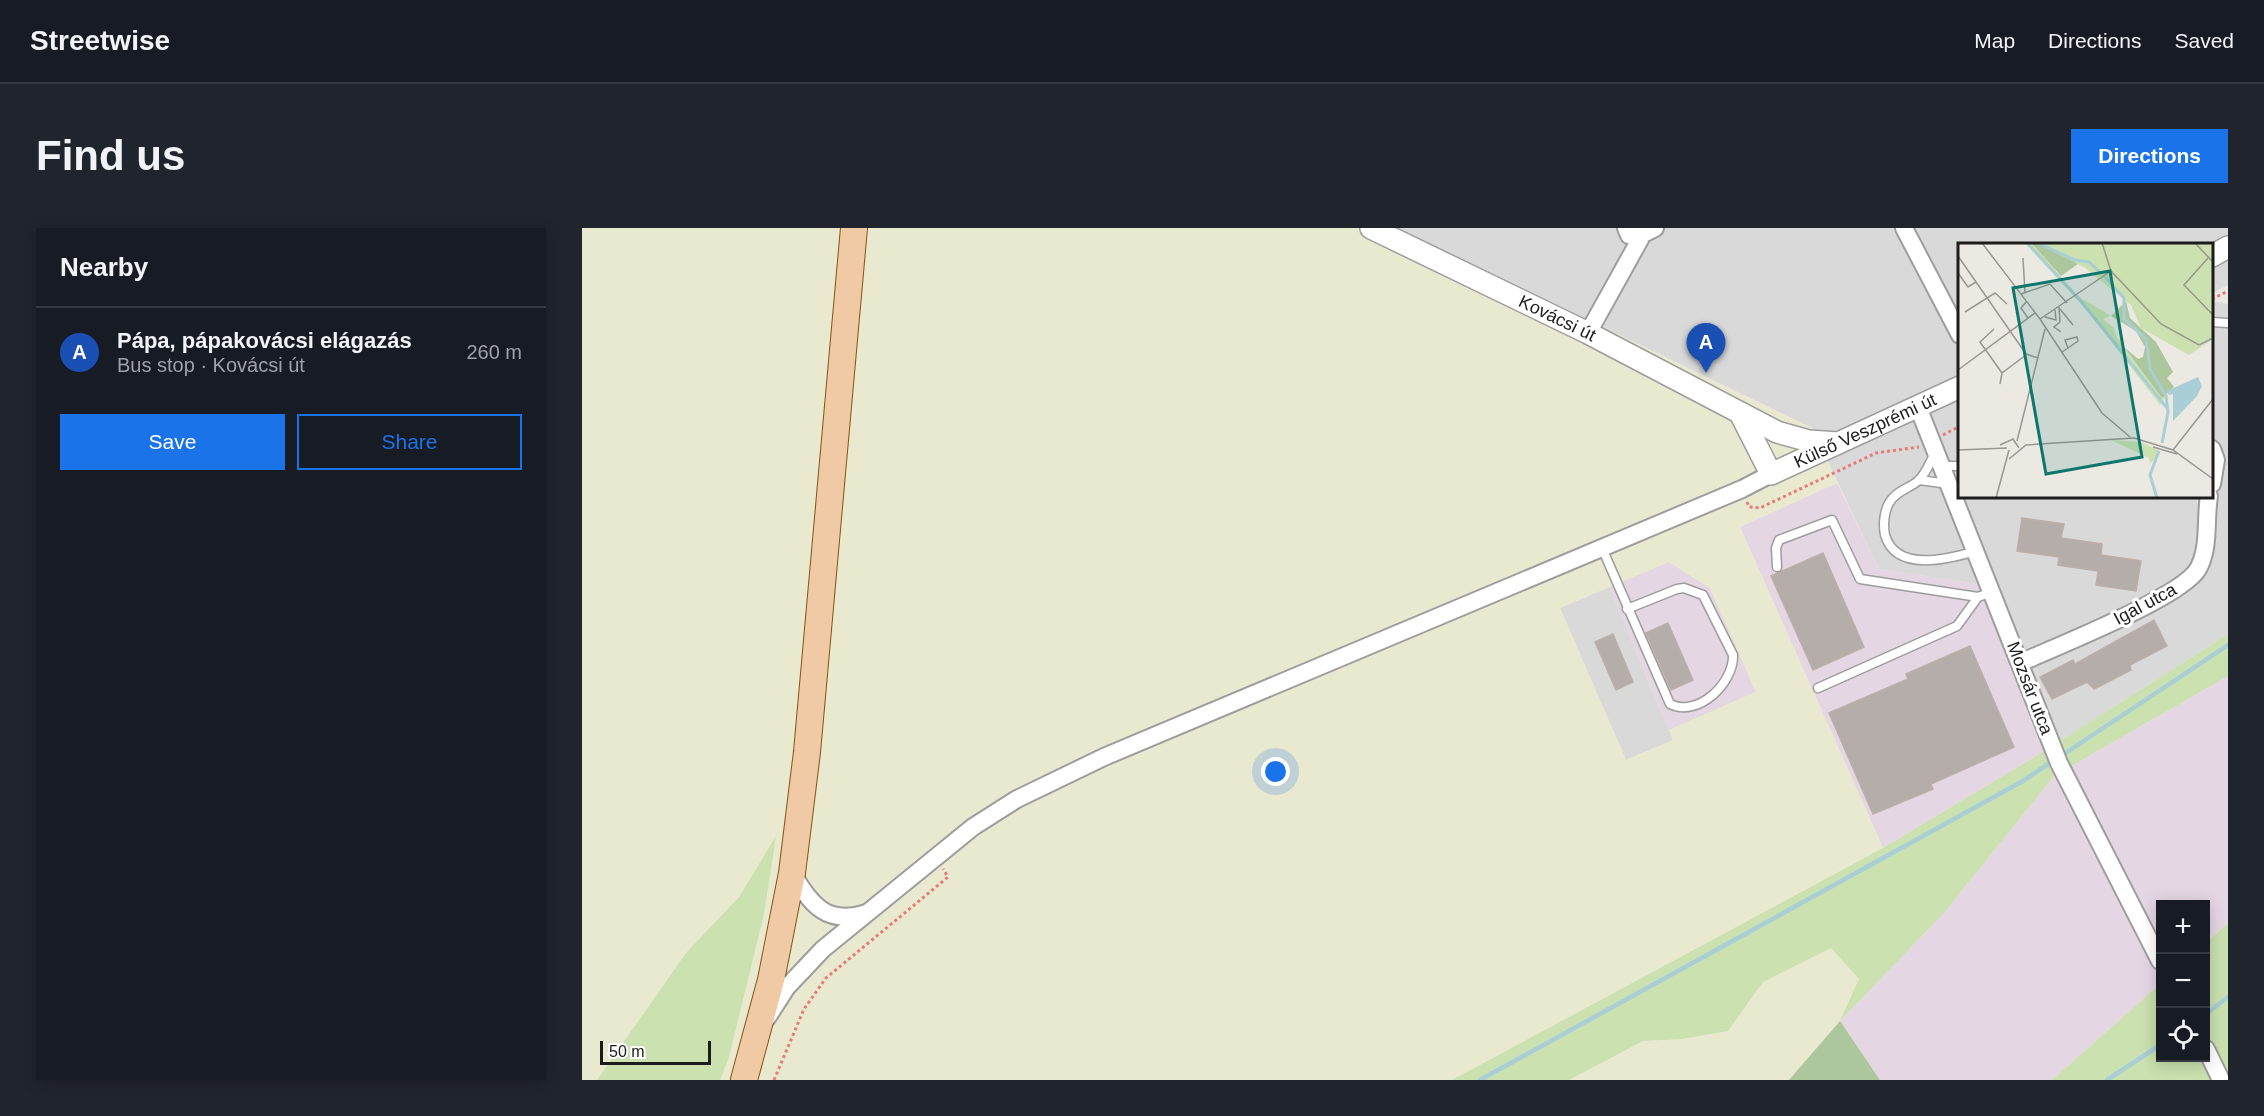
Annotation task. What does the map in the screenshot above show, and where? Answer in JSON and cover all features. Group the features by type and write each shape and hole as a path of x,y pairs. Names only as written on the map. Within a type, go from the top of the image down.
{"main road":[{"path":"744,1080 776,959 792,873 807,753 854,228"}],"street":[{"name":"Kovácsi út","path":"1371,228 1588,333 1777,432 1809,441 1838,443"},
{"path":"1626,228 1629,235 1649,231"},
{"path":"1904,228 1949,308 1958,332"},
{"path":"1588,333 1649,231"},
{"path":"2213,255 2228,247"},
{"name":"Külső Veszprémi út","path":"1778,471 1958,387"},
{"name":"Mozsár utca","path":"1918,407 1976,551 1985,594 2020,663 2056,756 2156,954"},
{"path":"1740,413 1778,471"},
{"path":"757,1034 786,987 804,967 973,827 1017,799 1104,757 1742,489 1778,471 1788,451 1777,432"},
{"path":"2213,453 2216,460 2213,474"},
{"name":"Igal utca","path":"2020,663 2140,608 2179,587 2198,570 2205,551 2209,498"},
{"path":"792,873 809,900 834,916 849,918 869,911"},
{"path":"2210,1059 2221,1080"}],"lane":[{"path":"2213,322 2228,324"},
{"path":"1919,480 1934,446"},
{"path":"1942,466 1958,466"},
{"path":"1950,484 1919,480 1900,490 1885,510 1885,533 1895,551 1903,556 1927,560 1955,557 1976,551"},
{"path":"1777,567 1776,548 1779,540 1832,520 1860,579 1985,594"},
{"path":"1602,548 1627,609 1670,704 1678,708 1687,707 1710,699 1733,665 1733,656 1703,595 1684,588 1677,589 1627,609"},
{"path":"1818,688 1957,626 1985,594"}],"path":[{"path":"2213,298 2228,291"},
{"path":"1742,489 1749,507 1760,508 1876,453 1934,446 1958,427"},
{"path":"774,1080 804,1009 826,978 948,877 936,858"}],"shaded area":[{"path":"1398,228 2228,228 2228,285 2213,292 2213,243 1958,243 1958,498 2213,498 2213,301 2228,304 2228,634 2043,752 1979,584 1879,569 1812,428"},
{"path":"1837,483 1879,569 1979,584 2043,752 1883,848 1740,527"},
{"path":"1669,562 1710,588 1756,692 1669,730 1609,587"},
{"path":"1609,587 1673,740 1626,760 1560,608"},
{"path":"2228,676 2228,923 2210,939 2210,900 2156,900 2156,988 2052,1080 1880,1080 1840,1021 1943,914 2054,776"}],"green space":[{"path":"582,228 1398,228 1812,428 1837,483 1740,527 1883,848 1452,1080 582,1080","holes":["1669,562 1710,588 1756,692 1669,730 1673,740 1626,760 1560,608"]},
{"path":"2228,634 2228,676 2054,776 1943,914 1840,1021 1859,979 1831,948 1763,982 1728,1031 1682,1039 1643,1041 1569,1080 1452,1080 1883,848 2043,752"},
{"path":"776,836 764,914 729,1057 720,1080 597,1080 686,953 739,897"},
{"path":"2228,923 2228,1080 2052,1080 2156,988 2156,1062 2210,1062 2210,939"},
{"path":"1831,948 1859,979 1840,1021 1789,1080 1569,1080 1643,1041 1682,1039 1728,1031 1763,982"},
{"path":"1840,1021 1880,1080 1789,1080"}],"building":[{"path":"2022,518 2064,524 2061,538 2102,544 2101,555 2141,561 2136,591 2096,585 2098,571 2058,565 2059,557 2017,551"},
{"path":"1823,553 1864,647 1813,670 1771,576"},
{"path":"2154,620 2167,646 2130,665 2131,670 2094,689 2087,682 2052,699 2040,677 2073,660 2075,664"},
{"path":"1668,623 1693,680 1671,690 1646,633"},
{"path":"1613,634 1633,682 1616,690 1595,642"},
{"path":"1970,646 2014,747 1931,784 1933,789 1873,814 1829,713 1908,679 1906,674"}],"waterway":[{"path":"2061,756 2228,645"},
{"path":"1480,1080 2023,781 2054,760"},
{"path":"2210,1011 2228,997"},
{"path":"2107,1080 2156,1048"}],"place":[{"name":"Pápa, pápakovácsi elágazás","path":"1706,373"}]}
